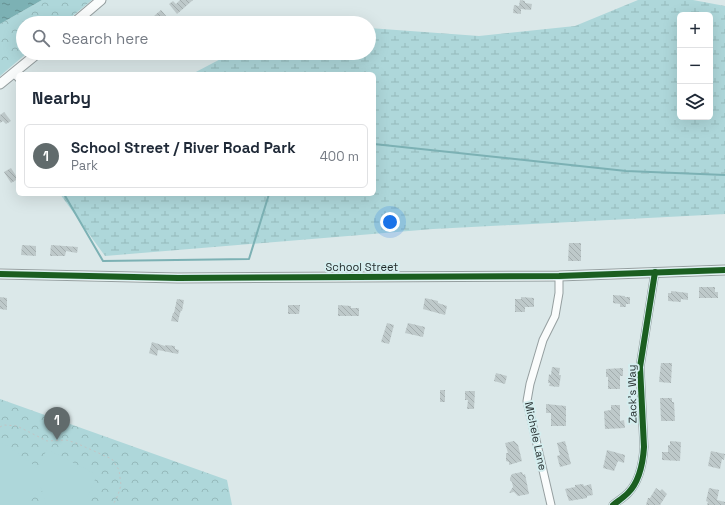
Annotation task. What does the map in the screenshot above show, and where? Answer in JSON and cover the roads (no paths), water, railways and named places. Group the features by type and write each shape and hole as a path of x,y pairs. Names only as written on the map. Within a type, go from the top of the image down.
{"street":[{"path":"82,16 101,0"},
{"path":"20,72 31,60"},
{"path":"0,84 15,77"},
{"name":"School Street","path":"0,274 178,278 559,276 725,270"},
{"name":"Zack's Way","path":"613,505 629,492 639,474 643,460 644,447 640,367 655,272"},
{"name":"Michele Lane","path":"551,505 527,401 530,384 543,340 555,316 559,293 559,276"}],"water":[{"path":"0,0 42,0 0,24"}],"waterway":[{"path":"376,144 626,171 725,175"},
{"path":"65,196 103,261 249,259 268,196"}],"place":[{"name":"School Street / River Road Park","path":"57,440"}]}
